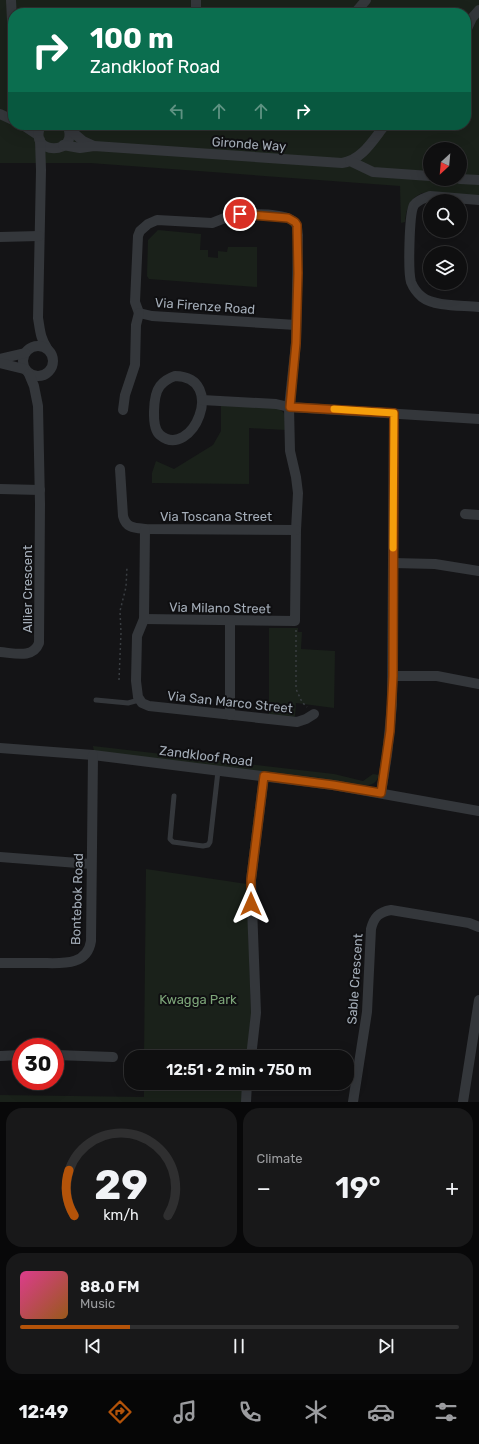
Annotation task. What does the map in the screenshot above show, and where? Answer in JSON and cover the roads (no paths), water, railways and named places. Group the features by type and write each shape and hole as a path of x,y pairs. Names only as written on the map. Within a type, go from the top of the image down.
{"street":[{"path":"41,170 49,157 68,139 68,130"},
{"path":"71,130 83,141 94,146"},
{"path":"381,130 363,152 350,161 373,172 423,176"},
{"name":"Gironde Way","path":"40,133 46,147 51,149 61,147 80,148 94,146 337,164 350,161"},
{"path":"0,362 27,371 36,376 46,374 50,371 54,362 40,334 38,318 41,170 40,133"},
{"path":"467,179 479,180"},
{"path":"479,200 430,196 423,198 414,206 410,220 411,281 420,296 426,300 438,303 479,307"},
{"path":"139,313 135,302 137,242 140,231 148,224 157,220 212,223 235,214 278,216 292,219 297,225 298,273 296,354 290,407 290,451 298,493 296,530"},
{"path":"0,237 39,236"},
{"name":"Via Firenze Road","path":"123,410 125,395 135,366 136,326 139,313 152,316 296,325"},
{"path":"27,371 22,362 34,334 38,318"},
{"path":"0,359 26,351 37,345 47,348"},
{"name":"Allier Crescent","path":"27,371 34,386 38,406"},
{"name":"Allier Crescent","path":"0,652 29,654 35,650 39,644 40,490 38,406 41,386 46,374"},
{"path":"175,376 181,376 191,380 199,388 202,400 198,421 188,434 181,438 172,440 163,438 156,431 154,421 156,394 160,386 166,380 175,376"},
{"path":"202,400 479,419"},
{"path":"381,793 390,731 393,676 394,413"},
{"path":"120,469 123,516 125,523 130,527 145,529"},
{"path":"0,489 40,490"},
{"path":"465,514 479,515"},
{"name":"Via Toscana Street","path":"141,702 137,695 136,681 137,636 144,619 145,529 296,530"},
{"name":"Via Milano Street","path":"144,619 296,621 296,530"},
{"path":"393,563 435,564 479,571"},
{"path":"230,621 230,715"},
{"path":"393,676 437,676 479,684"},
{"name":"Via San Marco Street","path":"141,702 149,706 297,722 314,714"},
{"name":"Zandkloof Road","path":"0,748 93,755 333,785 479,811"},
{"name":"Bontebok Road","path":"0,963 66,963 78,960 85,955 89,948 91,941 93,755"},
{"path":"252,1050 256,1013 251,886 264,776"},
{"path":"0,857 91,864"},
{"name":"Sable Crescent","path":"353,1102 366,1018 371,929 375,918 384,912 391,910 469,923 479,927"},
{"path":"463,1102 479,1000"},
{"path":"0,1056 12,1055"},
{"path":"64,1055 113,1058"},
{"path":"246,1102 247,1090"}],"lane":[{"name":"Via San Marco Street","path":"96,700 132,703 141,702"},
{"path":"174,796 170,839 173,842 203,846 208,845 210,842 218,771"}],"park label":[{"name":"Kwagga Park","path":"198,999"}]}
